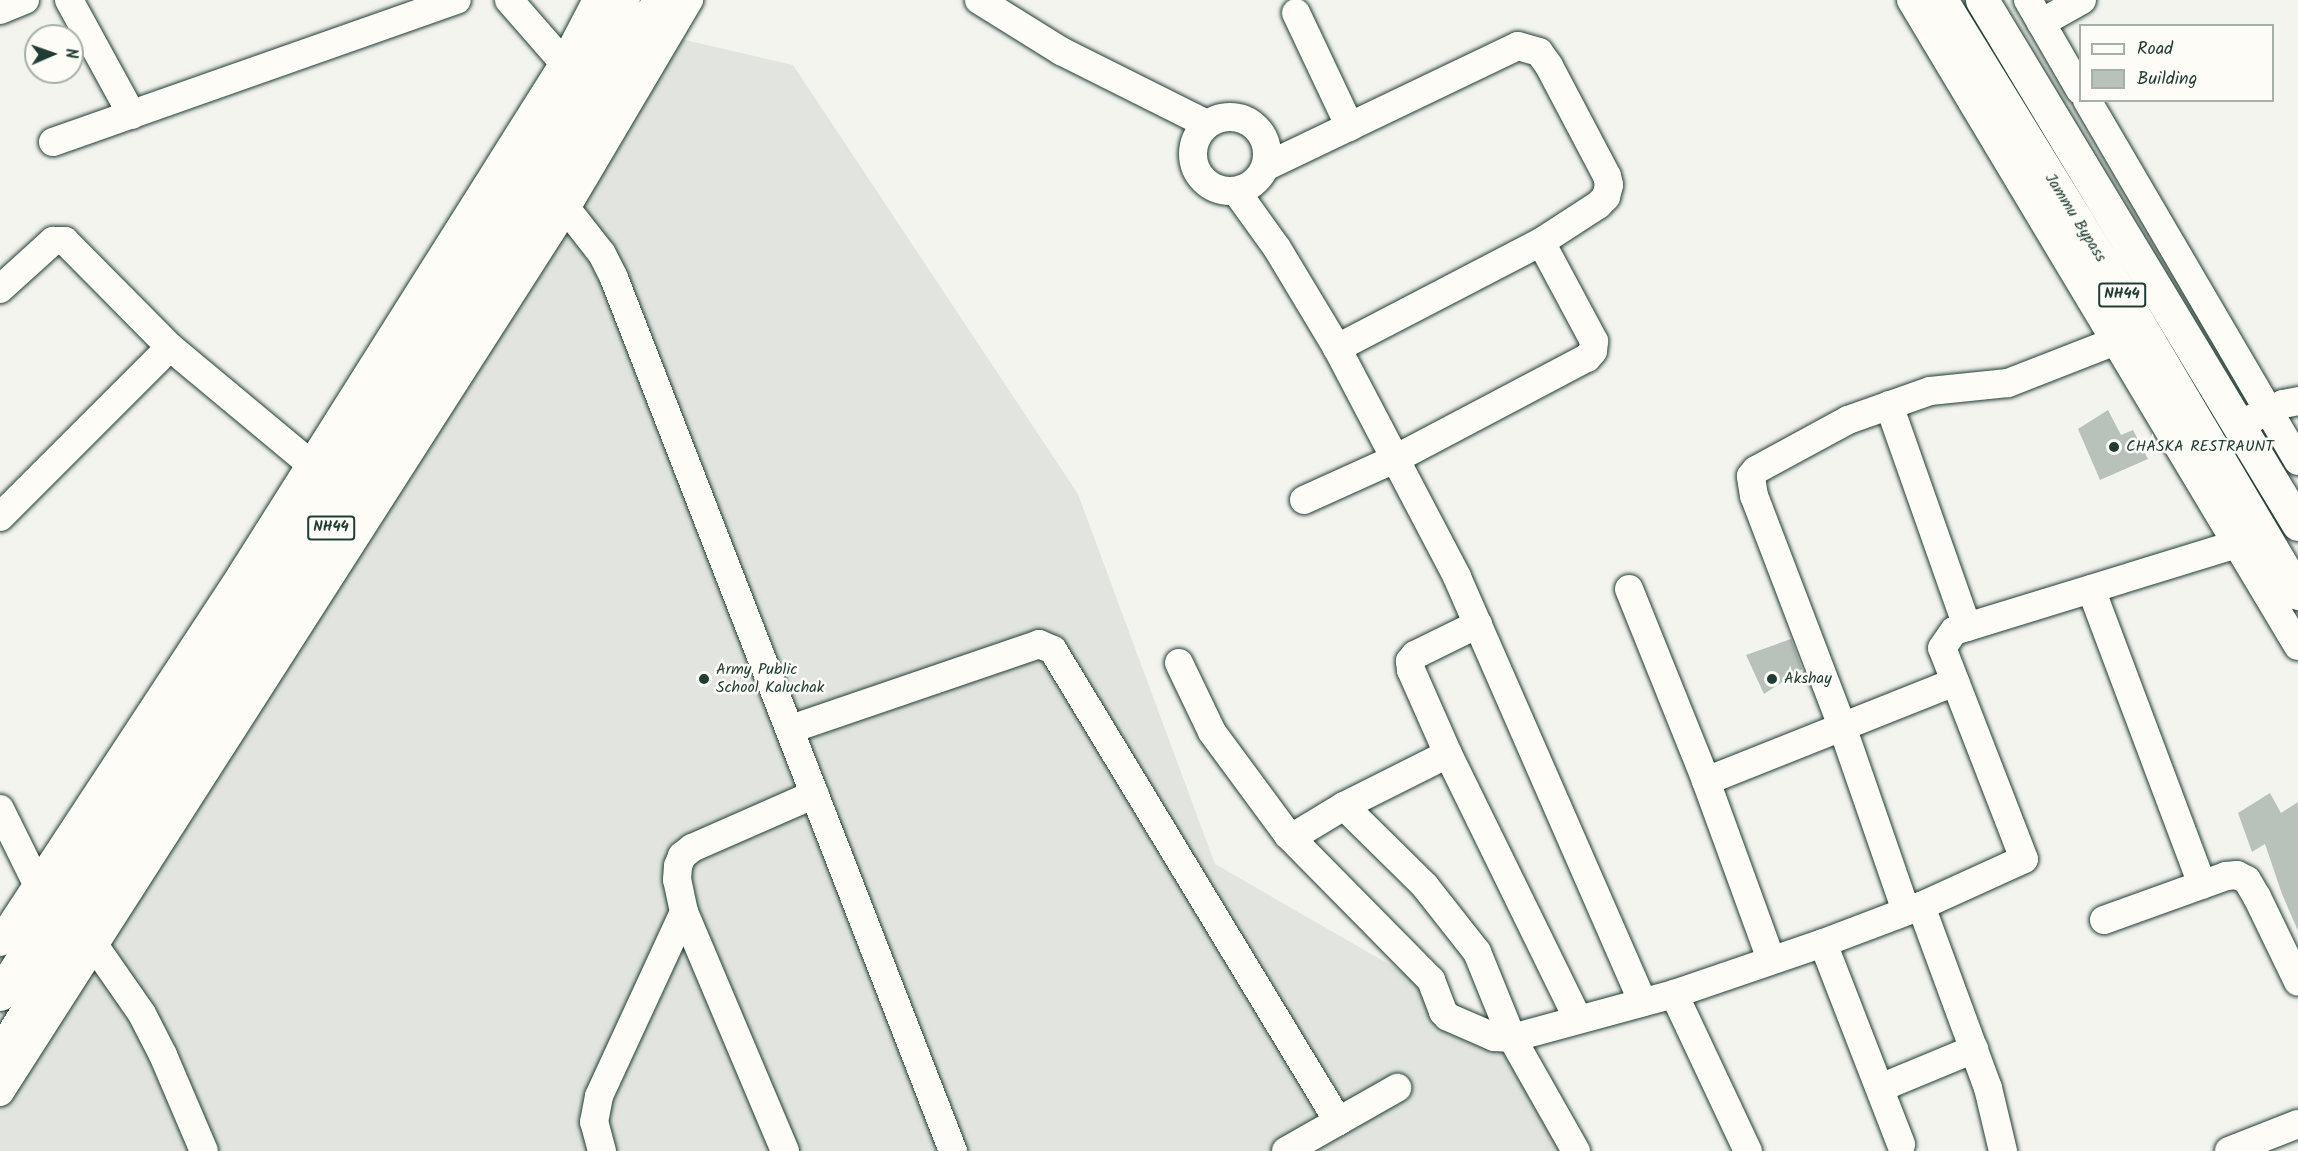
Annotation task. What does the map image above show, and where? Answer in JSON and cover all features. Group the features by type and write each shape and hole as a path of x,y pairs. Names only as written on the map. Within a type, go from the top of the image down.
{"highway":[{"name":"NH44","path":"0,994 349,450 579,81 623,0"},
{"name":"NH44","path":"0,1054 87,935 612,84 659,0"},
{"name":"Jammu Bypass","path":"1941,0 2101,260 2298,593"},
{"name":"Jammu Bypass","path":"1982,0 2298,524"}],"street":[{"path":"0,10 25,0"},
{"path":"69,0 132,115"},
{"path":"53,142 457,0"},
{"path":"509,0 564,63"},
{"path":"0,942 241,575 309,463 564,63 597,0"},
{"path":"0,1092 87,935 566,208 689,0"},
{"path":"979,0 1061,51 1207,124"},
{"path":"1911,0 2298,646"},
{"path":"2079,88 2034,11 2082,0"},
{"path":"1296,13 1350,127"},
{"path":"1265,167 1518,46 1539,52 1607,176 1609,185 1606,197 1598,206 1541,242 1337,348"},
{"path":"2087,102 2298,431"},
{"path":"1230,116 1253,123 1266,143 1265,167 1259,179 1248,187 1236,191 1212,187 1196,169 1194,145 1198,134 1207,124 1230,116"},
{"path":"1236,191 1277,248 1337,348 1397,458 1457,577 1642,1002"},
{"path":"566,208 602,254 614,278 953,1151"},
{"path":"0,289 54,241 65,241 170,346 309,463"},
{"path":"1304,500 1397,458 1587,358 1593,351 1594,341 1541,242"},
{"path":"2002,1151 1988,1088 1974,1049 1914,908 1842,726 1754,496 1751,476 1756,470 1848,420 1930,391 2008,383 2116,341"},
{"path":"0,517 170,346"},
{"path":"1889,405 1967,627"},
{"path":"2238,425 2283,405"},
{"path":"2283,405 2298,461"},
{"path":"1179,663 1212,732 1276,822 1431,980 1443,1011 1449,1017 1494,1037 1512,1038 1674,994 1823,943 1914,908 2024,859 1942,648 1954,631 2237,544"},
{"path":"1629,589 1706,781 1771,960"},
{"path":"2091,589 2202,885"},
{"path":"1478,624 1415,655 1410,661 1410,670 1448,754 1578,1019"},
{"path":"791,729 1039,644 1053,650 1338,1122"},
{"path":"1706,781 1955,682"},
{"path":"1288,835 1296,835 1344,806 1448,754"},
{"path":"785,1151 684,912 677,880 678,866 687,852 815,794"},
{"path":"1344,806 1425,886 1478,952 1512,1038 1576,1151"},
{"path":"0,809 37,884"},
{"path":"2104,920 2226,876 2237,875 2247,880 2298,982"},
{"path":"602,1151 594,1122 599,1096 684,912"},
{"path":"87,935 142,1014 163,1054 204,1151"},
{"path":"1823,943 1901,1144"},
{"path":"1674,994 1748,1151"},
{"path":"1880,1088 1974,1049"},
{"path":"1286,1151 1396,1088"},
{"path":"2229,1151 2298,1124"}],"shaded area":[{"name":"Army Public School Kaluchak","path":"655,33 793,65 1078,494 1215,864 1500,1028 1570,1151 0,1151 0,1108"}],"building":[{"name":"CHASKA RESTRAUNT","path":"2108,410 2121,435 2133,430 2148,459 2100,480 2078,429"},
{"name":"Akshay","path":"1791,639 1802,669 1764,694 1746,655"},
{"path":"2270,793 2281,813 2298,802 2298,931 2282,894 2265,844 2252,852 2238,813"}],"place":[{"name":"CHASKA RESTRAUNT","path":"2114,447"},
{"name":"Army Public School Kaluchak","path":"704,679"},
{"name":"Akshay","path":"1772,679"}]}
